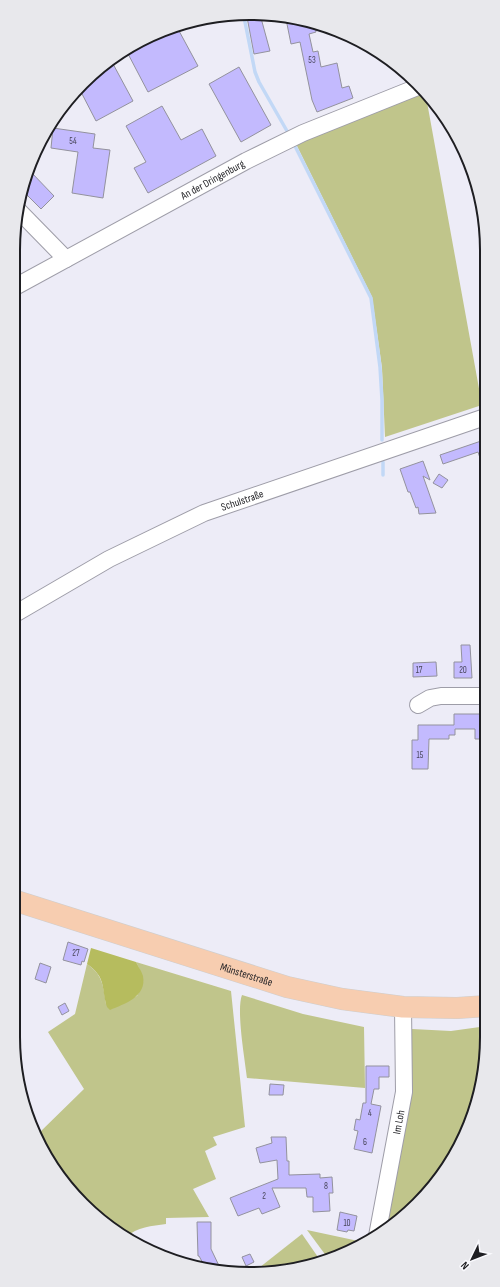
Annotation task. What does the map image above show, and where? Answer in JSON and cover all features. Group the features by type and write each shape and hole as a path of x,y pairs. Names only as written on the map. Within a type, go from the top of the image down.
{"main road":[{"name":"Münsterstraße","path":"20,902 287,987 342,999 403,1007 457,1008 480,1006"}],"street":[{"name":"An der Dringenburg","path":"20,284 297,136 414,88"},
{"path":"23,215 66,259"},
{"name":"Schulstraße","path":"20,611 109,559 204,513 480,419"},
{"path":"418,706 430,698 441,696 480,696"},
{"name":"Im Loh","path":"379,1228 404,1092 403,1007"}],"green space":[{"path":"419,94 427,104 480,394 480,406 385,437 382,368 372,297 296,144"},
{"path":"91,948 136,962 143,976 143,983 142,989 133,999 110,1010 107,1007 101,979 98,974 87,964"},
{"path":"136,962 231,991 245,1127 213,1137 217,1145 205,1151 216,1179 193,1189 209,1217 166,1218 166,1224 150,1226 131,1233 98,1210 77,1189 59,1165 41,1131 84,1089 48,1032 75,1014 87,964 96,972 101,981 106,1004 137,996 142,987 140,971"},
{"path":"242,995 303,1014 364,1027 365,1088 247,1078 240,1023 240,1002"},
{"path":"480,1027 480,1052 476,1082 468,1111 456,1139 441,1165 413,1200 384,1224 396,1163 409,1112 412,1029 451,1031"},
{"path":"307,1230 356,1241 352,1243 325,1255"},
{"path":"302,1234 318,1257 295,1263 260,1267"}],"building":[{"path":"248,20 262,20 270,51 254,54"},
{"path":"287,23 316,30 316,32 309,34 313,52 318,51 321,67 337,63 342,88 349,86 353,98 317,112 312,100 300,42 291,44"},
{"path":"179,31 198,66 148,92 129,55 148,44"},
{"path":"114,65 133,101 96,121 82,93 98,77"},
{"path":"239,67 271,125 241,142 209,84"},
{"path":"162,106 181,140 202,129 216,156 148,193 134,168 146,162 126,126"},
{"path":"55,128 95,134 93,148 110,150 103,198 72,193 78,152 51,148 53,132"},
{"path":"33,174 54,196 41,209 27,195"},
{"path":"480,441 480,458 478,452 443,464 440,455"},
{"path":"423,461 430,480 423,476 436,513 419,514 418,507 416,508 410,492 408,492 400,469"},
{"path":"439,474 448,480 442,488 433,483"},
{"path":"461,645 470,645 472,678 454,678 454,662 462,662"},
{"path":"436,662 437,676 413,677 413,663"},
{"path":"454,714 480,714 480,739 475,739 475,729 455,729 455,735 449,735 449,739 429,739 428,769 412,769 412,740 418,740 418,725 454,725"},
{"path":"68,942 88,949 84,962 82,961 81,965 63,960"},
{"path":"40,963 51,967 46,983 35,979"},
{"path":"65,1003 69,1011 62,1015 58,1007"},
{"path":"366,1066 389,1066 389,1077 379,1077 379,1089 374,1089 371,1104 381,1106 372,1153 354,1149 358,1131 354,1130 356,1119 360,1120 363,1103 366,1103"},
{"path":"270,1084 284,1085 283,1095 269,1095"},
{"path":"271,1137 286,1137 289,1175 320,1174 320,1178 332,1177 333,1193 329,1193 330,1211 313,1212 313,1197 307,1197 306,1188 272,1188 280,1207 262,1214 259,1208 238,1216 230,1198 278,1179 277,1160 260,1163 256,1148 272,1143"},
{"path":"340,1212 357,1216 354,1231 348,1230 347,1232 337,1230"},
{"path":"197,1222 211,1222 211,1249 219,1265 202,1262 198,1256"},
{"path":"250,1254 254,1262 246,1266 242,1257"}],"waterway":[{"path":"245,20 255,72 259,82 287,131"},
{"path":"295,146 371,298 380,367 382,440"},
{"path":"383,462 383,475"}]}
